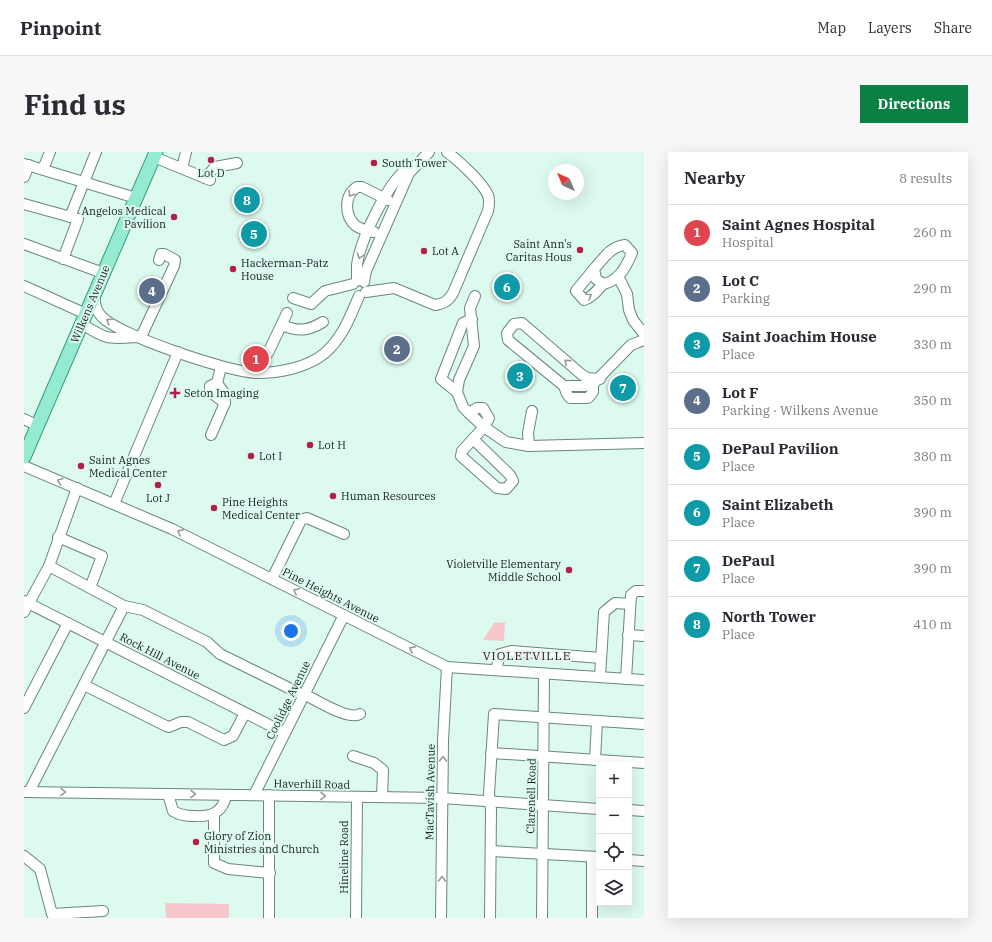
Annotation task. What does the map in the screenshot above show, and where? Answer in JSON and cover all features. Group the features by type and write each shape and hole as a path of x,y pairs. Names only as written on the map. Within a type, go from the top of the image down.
{"main road":[{"name":"Wilkens Avenue","path":"24,457 28,438 38,426 155,155"}],"street":[{"path":"43,169 50,152"},
{"path":"70,217 96,152"},
{"path":"182,168 186,152"},
{"path":"96,291 95,306 101,316 123,330 221,367 258,373 280,371 311,362 324,354 337,341 344,330 366,271 409,173 429,152"},
{"path":"293,298 311,304 325,291 360,287 394,288 435,305 448,301 453,294 488,211 489,202 488,195 464,166 447,152"},
{"path":"155,155 208,179 215,168 237,163"},
{"path":"360,287 357,264 368,231 384,197 406,169 420,161"},
{"path":"24,177 26,164 136,198"},
{"path":"357,187 362,187 384,197 389,201 390,204 386,214 384,230 368,231 357,226 352,220 346,207 349,194 357,187"},
{"path":"24,204 78,219 63,259"},
{"path":"24,244 103,273"},
{"path":"625,245 632,253 626,266 618,276 612,282 603,284 593,296 587,299 584,300 576,291 612,250 618,246 625,245"},
{"path":"141,337 174,266 175,260 164,254 161,254 158,260"},
{"path":"594,269 596,279 603,284"},
{"path":"618,276 627,294 629,310 633,320 644,334"},
{"path":"24,286 84,319 102,336 111,338 141,337"},
{"path":"457,392 459,380 474,346 470,308 475,296"},
{"path":"268,353 287,312"},
{"path":"472,319 463,323 441,379 457,392 463,407 469,413 477,408 484,408 489,418 484,427 472,439 462,451 461,456 496,488 506,489 513,481 510,475 472,439"},
{"path":"282,325 289,328 311,329 322,322"},
{"path":"597,382 587,378 522,323 514,324 507,333 508,340 564,386 585,386 597,382 631,345 644,340"},
{"path":"114,504 178,352"},
{"path":"211,436 225,403 224,393 217,383 221,367"},
{"path":"529,446 528,433 532,411"},
{"path":"24,419 38,426"},
{"path":"484,427 506,442 529,446 644,443"},
{"name":"Pine Heights Avenue","path":"24,466 172,529 447,667 644,680"},
{"path":"25,606 49,566 58,537 77,488"},
{"path":"272,579 301,520 307,518 344,534"},
{"path":"58,537 102,556 90,588"},
{"path":"49,566 124,606 143,610 207,642 220,654 304,695 346,714 355,716 360,714"},
{"path":"626,679 630,604 633,592 644,592"},
{"path":"600,677 604,612 615,603 630,604"},
{"name":"Rock Hill Avenue","path":"25,606 68,623 285,733"},
{"path":"26,792 84,685 124,606"},
{"name":"Coolidge Avenue","path":"254,795 344,615"},
{"path":"24,708 68,623"},
{"path":"628,635 644,636"},
{"path":"496,670 500,654 511,651 602,658"},
{"name":"MacTavish Avenue","path":"441,918 443,723 447,667"},
{"name":"Clarenell Road","path":"542,918 544,674"},
{"path":"84,685 169,728 181,722 188,722 224,740 233,736 245,713"},
{"path":"490,918 490,801 491,753 494,714 644,724"},
{"path":"595,760 597,721"},
{"path":"491,753 644,763"},
{"path":"353,756 374,763 383,770 382,797"},
{"name":"Haverhill Road","path":"26,792 442,798 596,809"},
{"path":"168,794 171,807 176,813 206,817 214,814 221,808 226,795"},
{"path":"269,795 269,918"},
{"name":"Hineline Road","path":"356,796 356,918"},
{"path":"632,810 644,811"},
{"path":"214,814 214,863 228,869 270,873"},
{"path":"491,851 596,857 592,918"},
{"path":"24,856 40,869 52,914 103,911"},
{"path":"632,860 644,861"}],"shaded area":[{"path":"505,622 504,641 483,640 494,623"},
{"path":"165,903 229,904 229,918 166,918"}],"place":[{"name":"Lot D","path":"211,160"},
{"name":"South Tower","path":"374,163"},
{"name":"North Tower","path":"247,200"},
{"name":"Angelos Medical Pavilion","path":"174,217"},
{"name":"DePaul Pavilion","path":"254,234"},
{"name":"Saint Ann's Caritas Hous","path":"580,250"},
{"name":"Lot A","path":"424,251"},
{"name":"Hackerman-Patz House","path":"233,269"},
{"name":"Saint Elizabeth","path":"507,287"},
{"name":"Lot F","path":"152,291"},
{"name":"Lot C","path":"397,349"},
{"name":"Saint Agnes Hospital","path":"256,359"},
{"name":"Saint Joachim House","path":"520,376"},
{"name":"DePaul","path":"623,388"},
{"name":"Seton Imaging","path":"175,393"},
{"name":"Lot H","path":"310,445"},
{"name":"Lot I","path":"251,456"},
{"name":"Saint Agnes Medical Center","path":"81,466"},
{"name":"Lot J","path":"158,485"},
{"name":"Human Resources","path":"333,496"},
{"name":"Pine Heights Medical Center","path":"214,508"},
{"name":"Violetville Elementary Middle School","path":"569,570"},
{"name":"Glory of Zion Ministries and Church","path":"196,842"}],"district":[{"name":"VIOLETVILLE","path":"527,655"}]}
